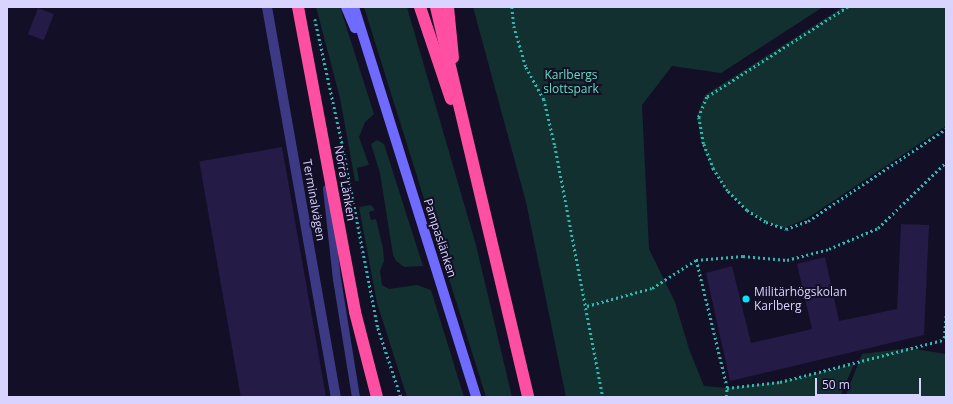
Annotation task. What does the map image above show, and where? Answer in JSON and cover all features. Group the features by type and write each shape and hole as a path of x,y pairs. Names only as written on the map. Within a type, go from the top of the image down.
{"highway":[{"name":"Norra Länken","path":"298,7 348,279 367,363 377,397"},
{"path":"420,7 438,69 463,130"},
{"path":"436,7 463,130 528,397"},
{"path":"448,7 451,22 455,94"}],"main road":[{"name":"Pampaslänken","path":"346,7 378,88"},
{"name":"Pampaslänken","path":"354,7 378,88 476,397"}],"street":[{"name":"Terminalvägen","path":"266,7 336,397"}],"lane":[{"path":"316,99 337,279 356,397"}],"path":[{"path":"512,7 514,26 526,67 544,99 554,140 587,306 603,397"},
{"path":"848,7 708,97 699,117 704,144 713,168 728,191 747,210 766,222 786,229 808,220 946,129"},
{"path":"314,15 342,143 378,328 401,397"},
{"path":"587,306 652,288 696,260 743,256 787,260 828,249 878,228 946,162"},
{"path":"696,260 727,388 726,397"},
{"path":"727,388 780,382 945,339 946,315"}],"green space":[{"path":"316,7 340,7 374,114 365,122 359,137 369,165 357,168 359,181 355,181 340,98"},
{"path":"364,7 407,7 476,245 512,397 486,397"},
{"name":"Karlbergs slottspark","path":"473,7 823,7 721,73 672,66 642,105 649,249 675,302 689,349 704,386 727,388 780,382 854,364 840,397 566,397 526,202"},
{"path":"843,7 946,7 946,126 806,219 784,228 764,221 745,208 726,190 711,167 701,142 697,116 705,95"},
{"path":"377,140 384,144 423,266 404,267 396,261 393,255 380,173 371,144"},
{"path":"371,205 375,210 369,212 371,220 376,219 383,248 384,261 380,271 382,285 389,289 417,285 431,290 464,397 407,397 377,303 359,207"},
{"path":"909,348 946,354 946,397 845,397 862,354"}],"building":[{"path":"38,8 54,14 44,40 28,34"},
{"path":"282,147 326,397 241,397 199,162"},
{"path":"901,224 929,225 924,335 730,381 706,273 732,266 751,343 812,329 797,264 825,257 839,321 897,309"}],"place":[{"name":"Militärhögskolan Karlberg","path":"746,299"}]}
